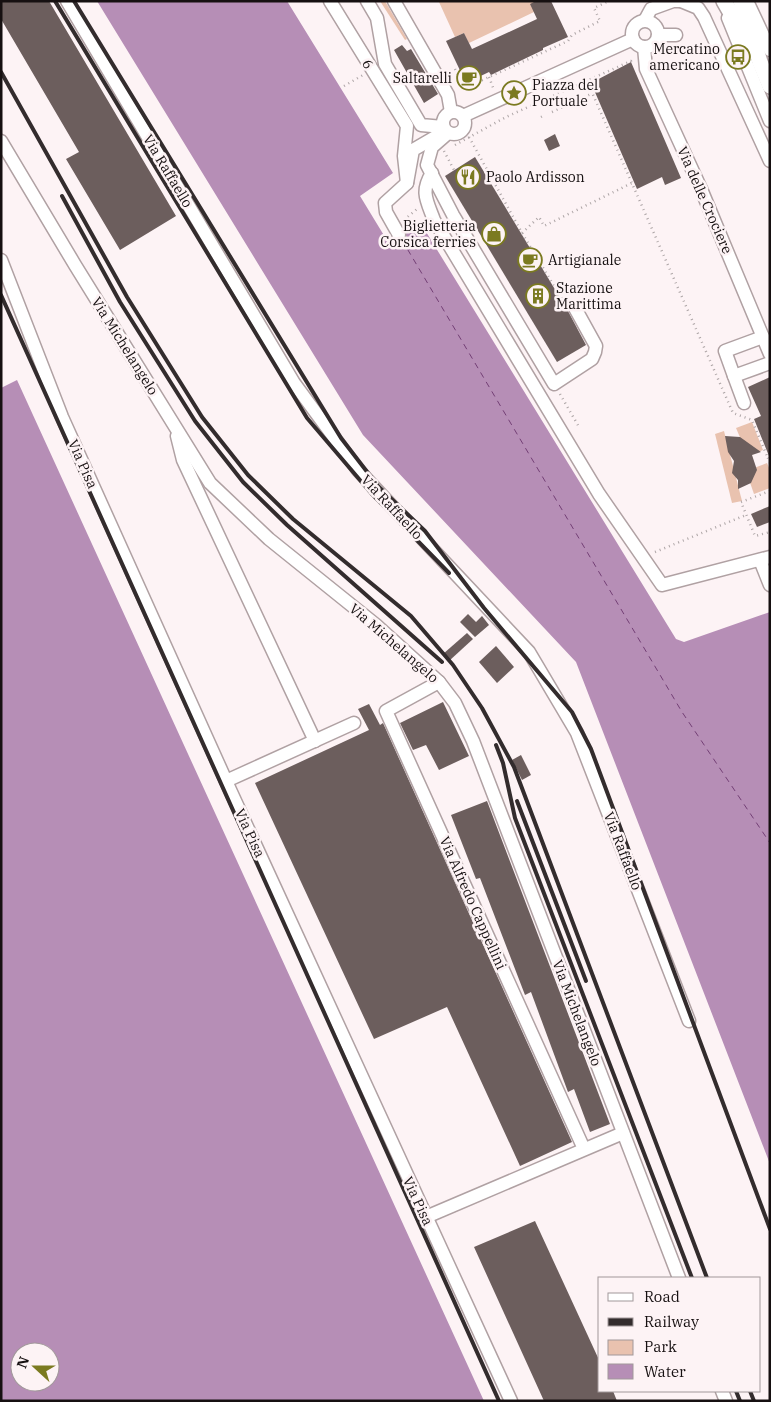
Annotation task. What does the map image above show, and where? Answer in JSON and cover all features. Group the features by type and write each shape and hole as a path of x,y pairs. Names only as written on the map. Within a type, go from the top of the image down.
{"main road":[{"path":"723,1 765,56"},
{"path":"741,1 765,56 770,86"}],"street":[{"name":"Via Raffaello","path":"67,1 294,383 358,470 529,652 577,733 688,1021"},
{"name":"6","path":"330,1 406,126 404,156 407,182"},
{"path":"367,1 377,18 385,64 421,125 446,130 452,134 461,132 465,125 464,116"},
{"path":"638,43 633,28 636,24 645,20 652,9 673,1 680,1 698,8 704,17 770,161"},
{"path":"723,1 770,121"},
{"path":"747,1 765,56"},
{"path":"398,3 448,95 451,112"},
{"path":"464,116 638,43 653,44 658,35 655,25 645,20"},
{"path":"658,35 676,35"},
{"name":"Via delle Crociere","path":"638,43 646,69 701,189 770,354"},
{"path":"464,116 460,113 451,112 444,118 446,130 432,147 427,165 453,215 554,384 592,359 595,352 596,346 575,308"},
{"path":"399,235 386,212 385,202 407,182 413,150 446,130"},
{"name":"Via Michelangelo","path":"1,141 210,483 269,539 376,625 439,682 455,703 465,722 679,1277"},
{"path":"432,173 425,183 425,195 434,220 599,494 662,586 765,558 770,585"},
{"name":"Via Pisa","path":"1,260 62,417 226,781 511,1401"},
{"path":"744,403 725,352 763,337"},
{"path":"734,376 770,363"},
{"path":"175,427 183,460 314,741"},
{"name":"Via Alfredo Cappellini","path":"439,682 386,711 584,1149"},
{"path":"226,781 354,723"},
{"path":"426,1217 623,1133"}],"path":[{"path":"456,69 465,88 568,41 572,35 600,21 594,8 609,1"},
{"path":"452,146 506,117 586,81 631,61 634,65"},
{"path":"586,81 733,413 752,420 770,463"},
{"path":"552,112 592,94"},
{"path":"541,117 546,115"},
{"path":"469,137 522,234 569,311 575,308"},
{"path":"439,151 444,151 454,170"},
{"path":"522,234 540,217 544,226 632,183"},
{"path":"770,491 741,502 755,536 769,532 770,536"},
{"path":"651,554 746,515"}],"green space":[{"path":"380,1 385,1 407,39 405,40"},
{"path":"536,1 534,12 469,43 464,33 455,37 439,2"},
{"path":"752,422 763,450 748,456 736,428"},
{"path":"724,431 742,501 732,503 715,434"},
{"path":"767,463 770,470 770,488 754,494 746,471"}],"water":[{"path":"97,1 287,1 393,173 360,196 388,242 420,222 676,639 684,642 770,612 770,1164 576,662 363,435"},
{"path":"17,380 484,1401 1,1401 1,388"}],"building":[{"path":"1,1 49,1 176,216 120,250 66,159 79,152 1,19"},
{"path":"536,1 551,1 568,37 491,75 489,72 466,83 446,41 464,33 472,49 537,19 530,4"},
{"path":"402,45 407,51 411,49 438,94 424,103 394,50"},
{"path":"631,62 681,178 665,185 662,177 637,189 591,83"},
{"path":"555,134 560,146 549,151 544,140"},
{"name":"Stazione Marittima","path":"475,157 568,311 586,345 557,362 445,176"},
{"path":"770,377 769,456 754,419 761,416 748,387"},
{"path":"725,436 740,437 761,452 752,455 757,470 751,483 738,489 738,480 732,473 734,461 728,452"},
{"path":"770,506 770,522 757,527 751,514"},
{"path":"468,614 476,622 482,616 489,625 475,637 460,622"},
{"path":"467,633 473,639 449,661 443,654"},
{"path":"496,646 514,667 497,683 479,662"},
{"path":"443,702 469,756 439,770 426,745 413,750 400,723"},
{"path":"369,704 380,725 383,723 572,1142 520,1166 447,1007 374,1039 255,783 369,730 358,709"},
{"path":"521,755 531,775 522,780 512,760"},
{"path":"487,801 610,1124 590,1132 574,1089 568,1092 531,992 525,995 480,878 476,879 451,815"},
{"path":"535,1221 598,1358 598,1392 613,1392 617,1401 544,1401 474,1247"}],"ferry route":[{"path":"402,240 682,712 770,843"}],"railway":[{"path":"55,1 307,418 371,493 449,573"},
{"path":"74,1 341,438 378,486 425,531 484,608 572,712 591,749 770,1229"},
{"path":"1,72 127,297 202,417 248,475 293,519 411,616 453,665 482,708 514,767 707,1277"},
{"path":"62,196 120,302 195,421 243,482 287,525 442,662"},
{"path":"1,295 499,1401"},
{"path":"496,745 503,763 515,818 692,1277"},
{"path":"517,801 586,981"},
{"path":"736,1392 740,1401"},
{"path":"750,1392 754,1401"}],"place":[{"name":"Mercatino americano","path":"738,57"},
{"name":"Saltarelli","path":"469,78"},
{"name":"Piazza del Portuale","path":"514,93"},
{"name":"Paolo Ardisson","path":"468,177"},
{"name":"Biglietteria Corsica ferries","path":"494,234"},
{"name":"Artigianale","path":"530,260"},
{"name":"Stazione Marittima","path":"538,296"}]}
